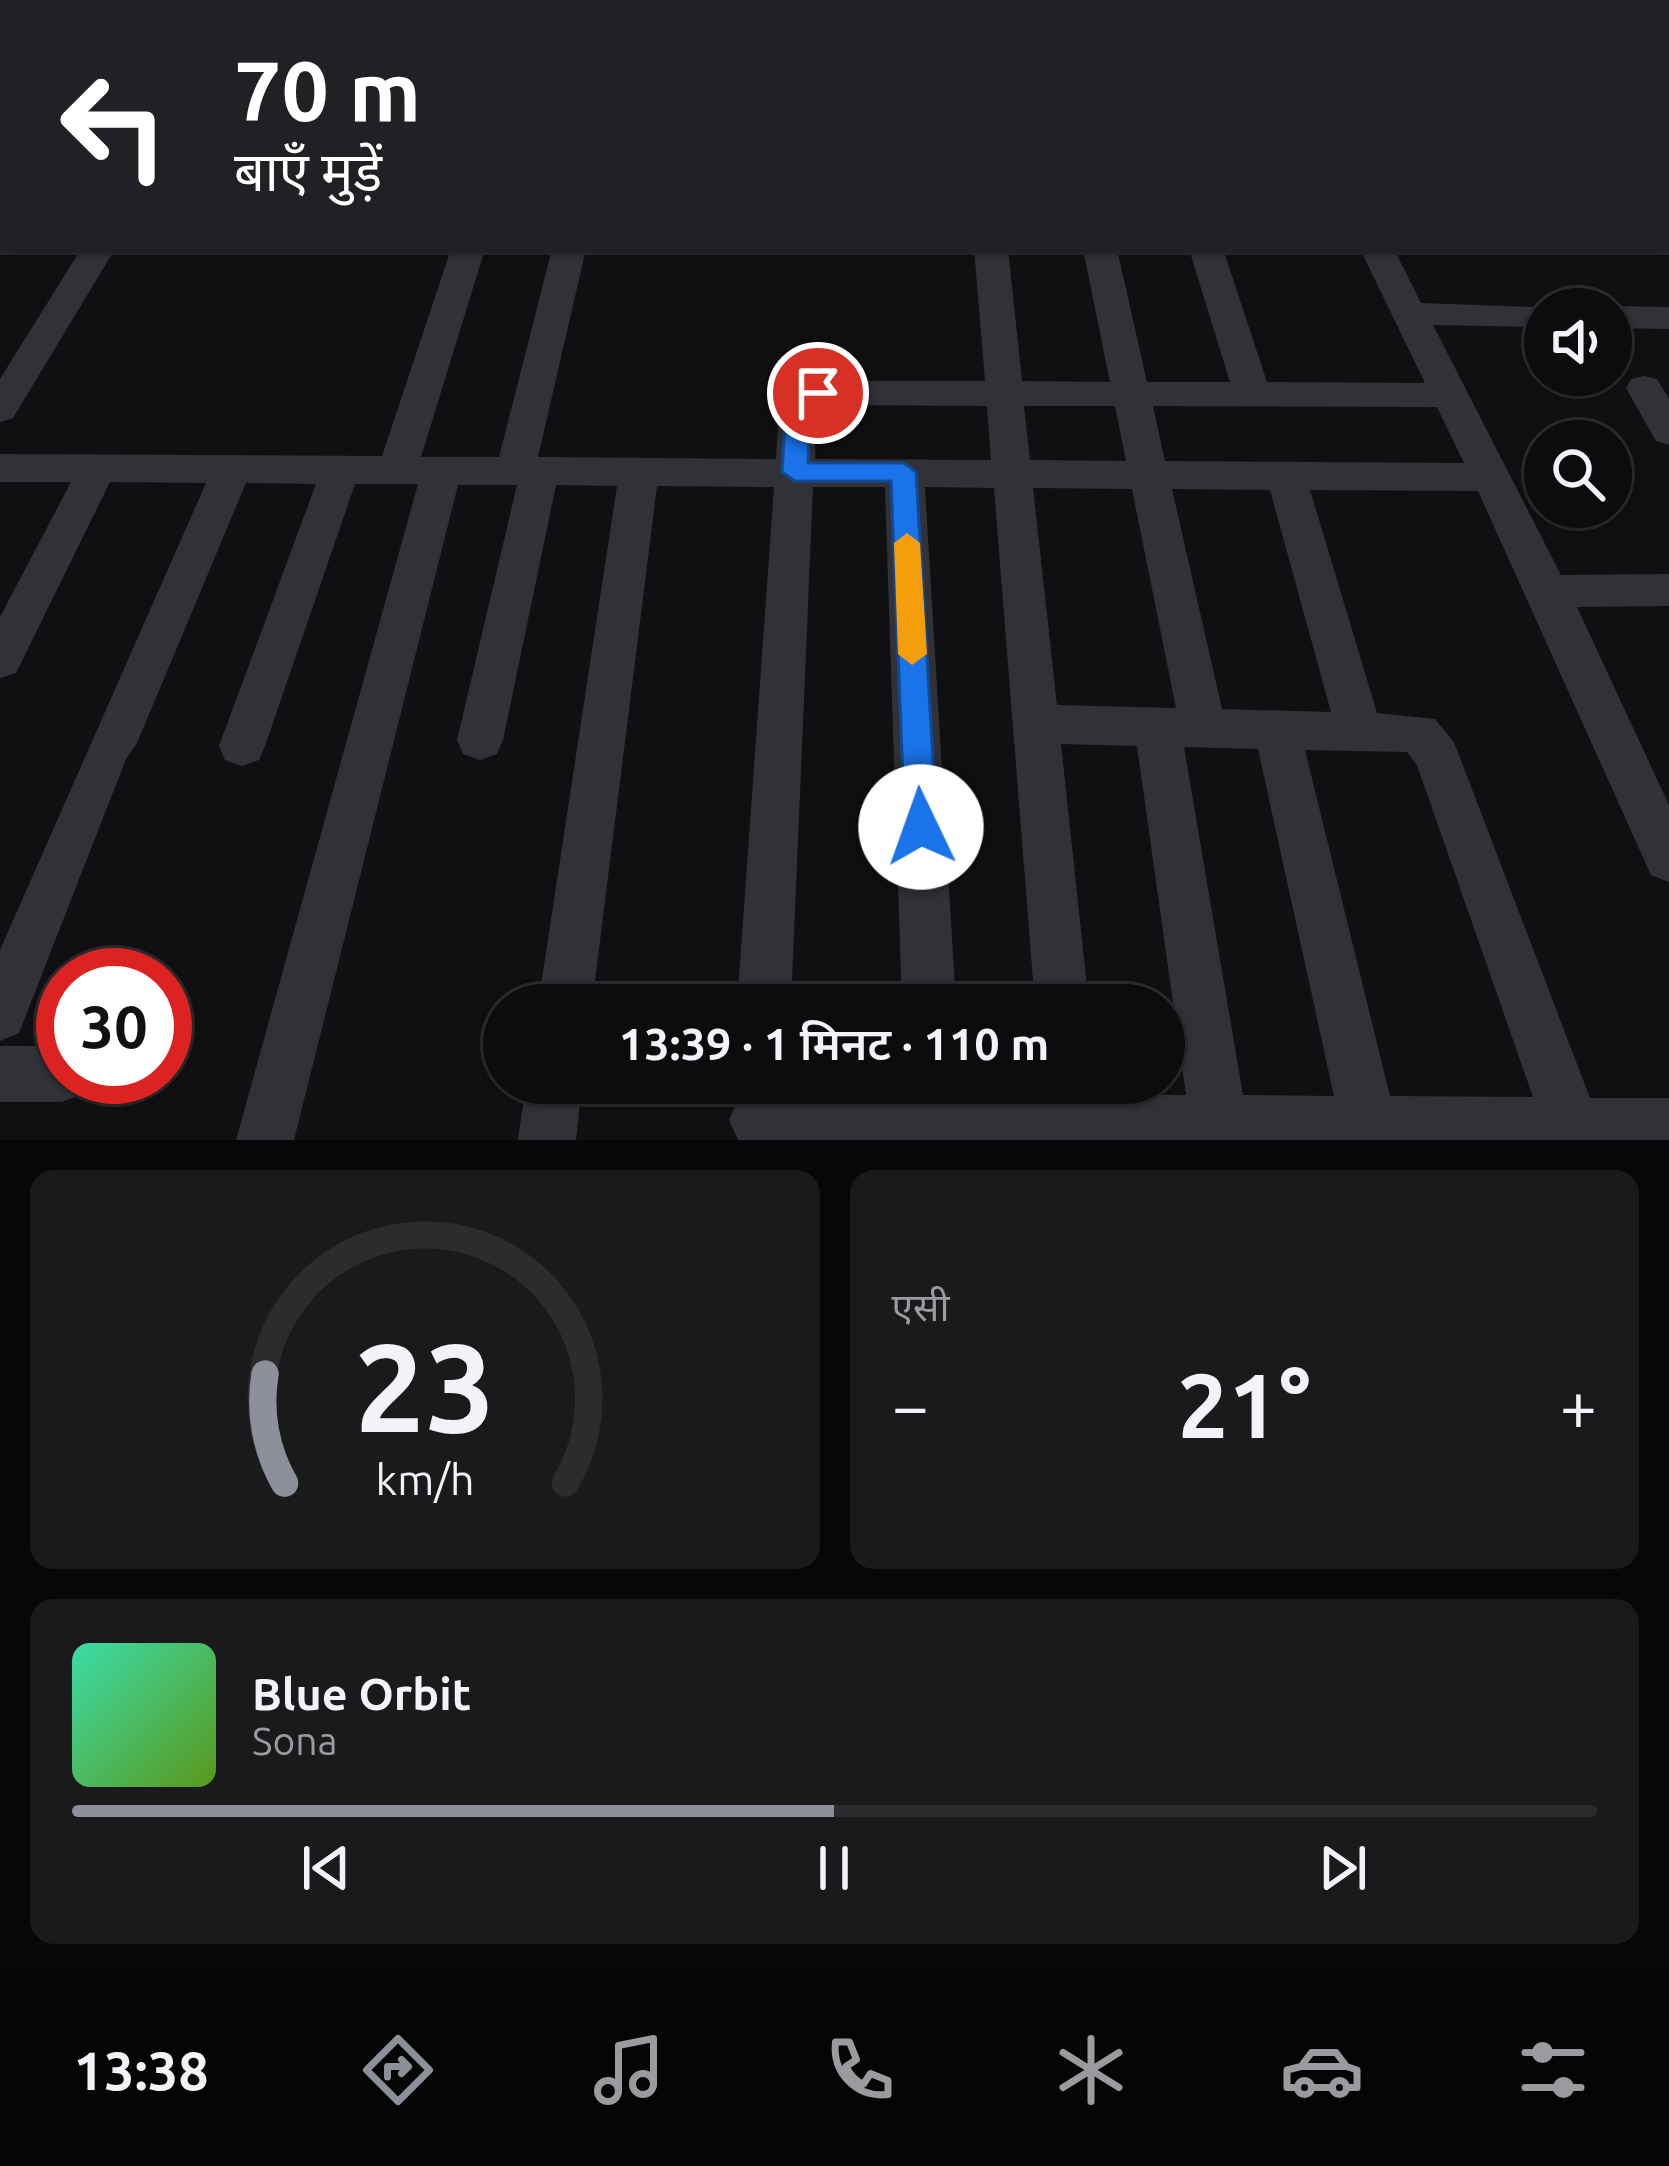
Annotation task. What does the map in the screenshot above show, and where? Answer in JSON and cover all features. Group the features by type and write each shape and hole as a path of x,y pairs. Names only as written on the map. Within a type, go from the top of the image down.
{"street":[{"path":"0,410 96,252"},
{"path":"266,1140 467,252"},
{"path":"480,740 568,252"},
{"path":"991,252 1060,984"},
{"path":"1101,252 1148,475 1180,726 1256,1130"},
{"path":"1207,252 1252,394"},
{"path":"1379,252 1494,477 1669,859"},
{"path":"1410,314 1524,316"},
{"path":"1632,317 1669,318"},
{"path":"1644,388 1669,431"},
{"path":"765,984 798,408 804,398 818,393 1451,395"},
{"path":"0,468 1494,477"},
{"path":"0,660 98,468"},
{"path":"0,1014 232,469"},
{"path":"242,746 341,470"},
{"path":"568,984 639,471"},
{"path":"904,472 928,984"},
{"path":"1286,476 1358,728"},
{"path":"1548,591 1669,590"},
{"path":"1034,724 1419,733 1432,743 1572,1127"},
{"path":"1276,727 1369,1126"},
{"path":"0,1074 36,1074"},
{"path":"547,1140 551,1104"},
{"path":"758,1114 856,1131 931,1104"},
{"path":"947,1104 1256,1130 1369,1126 1473,1133 1669,1127"}],"slow traffic":[{"path":"907,543 912,654"}],"route":[{"path":"818,393 804,398 798,408 795,472 904,472 921,827"}]}
